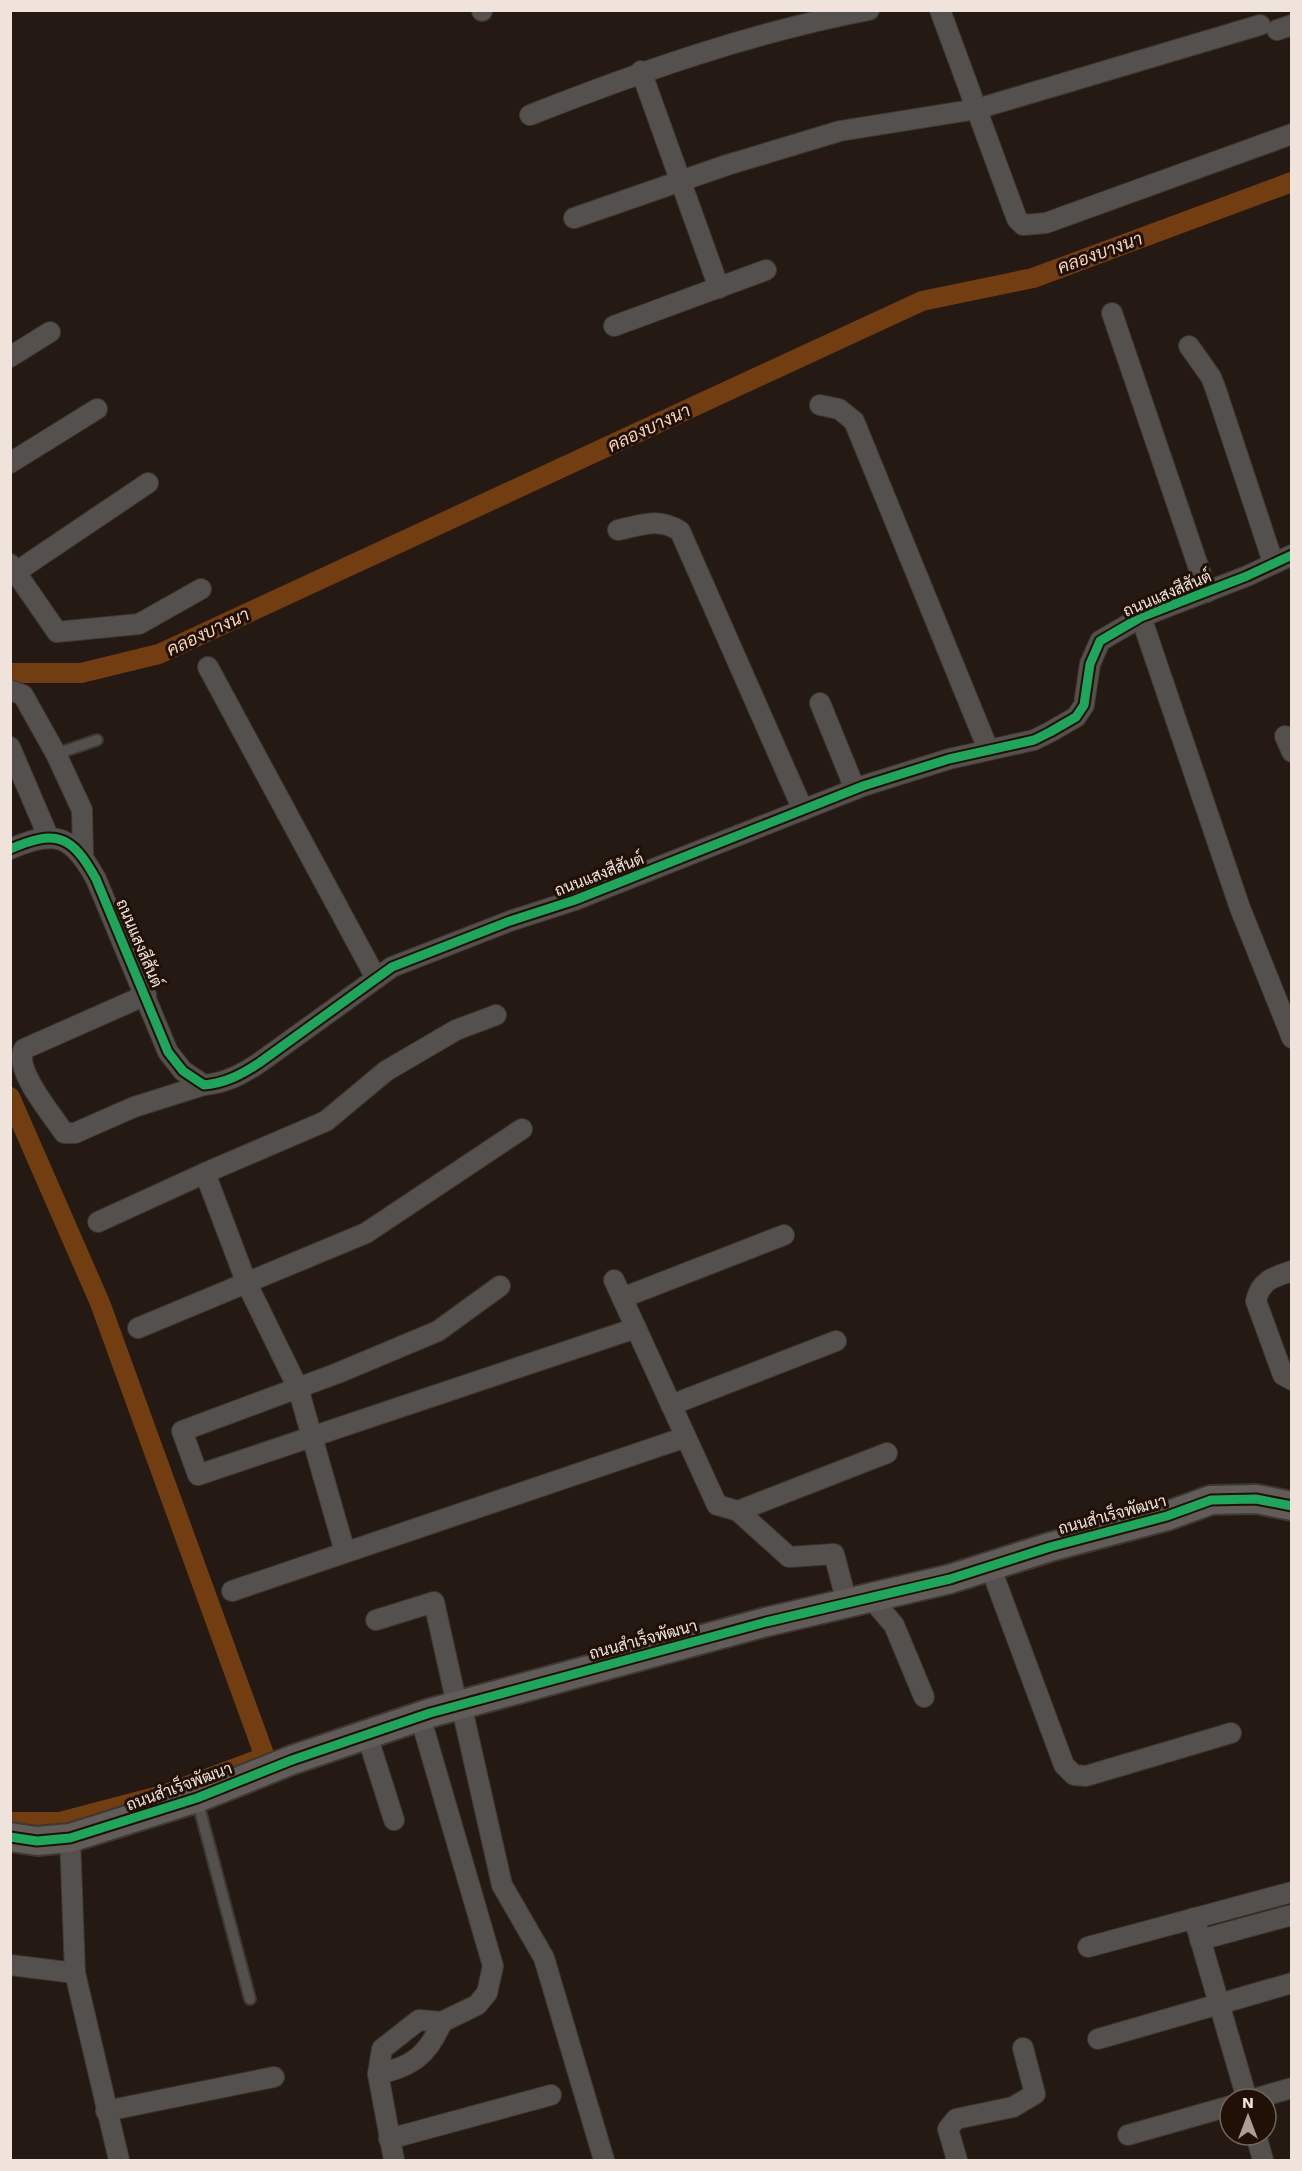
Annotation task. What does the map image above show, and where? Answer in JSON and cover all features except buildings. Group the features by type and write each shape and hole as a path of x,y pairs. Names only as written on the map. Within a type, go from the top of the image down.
{"street":[{"path":"530,115 641,72 783,28 869,10"},
{"path":"940,10 1017,219 1023,225 1046,223 1292,134"},
{"path":"574,218 747,158 840,131 976,109 1276,27"},
{"path":"641,72 719,288"},
{"path":"614,326 766,270"},
{"path":"1112,313 1207,592"},
{"path":"10,357 50,332"},
{"path":"1189,346 1211,377 1282,558"},
{"path":"820,405 839,409 854,421 988,749"},
{"path":"10,463 97,409"},
{"path":"148,483 13,568 57,632 139,624 201,589"},
{"path":"618,530 656,522 668,523 680,531 803,810"},
{"name":"ถนนแสงสีสันต์","path":"83,855 146,995 168,1053 183,1071 204,1085 218,1084 241,1075 393,968 475,934 575,900 855,789 988,749 1034,740 1076,717 1084,705 1087,674 1100,640 1142,617 1247,576 1282,558"},
{"path":"1142,617 1240,909 1292,1038"},
{"path":"208,667 376,978"},
{"path":"10,690 23,695 56,754 82,810 83,855"},
{"path":"820,703 855,789"},
{"path":"10,747 48,836"},
{"path":"10,849 33,838 48,836 68,843 83,855"},
{"path":"146,995 24,1049 21,1061 24,1073 64,1133 75,1133 134,1107 204,1085"},
{"path":"98,1222 326,1120 386,1071 456,1030 495,1015"},
{"path":"138,1328 366,1233 522,1129"},
{"path":"205,1173 247,1284 298,1388 345,1552"},
{"path":"622,1298 784,1235"},
{"path":"1292,1270 1268,1279 1258,1291 1256,1301 1283,1375 1292,1380"},
{"path":"614,1280 717,1504 738,1511 789,1557 834,1554 859,1600 894,1625 924,1697"},
{"path":"500,1286 438,1331 298,1388 182,1431 198,1475 636,1328"},
{"path":"672,1405 836,1341"},
{"path":"232,1591 686,1437"},
{"path":"738,1511 887,1453"},
{"name":"ถนนสำเร็จพัฒนา","path":"10,1837 38,1840 70,1838 208,1794 292,1760 420,1716 766,1622 950,1579 1050,1547 1167,1516 1211,1500 1256,1499 1292,1506"},
{"path":"990,1566 1064,1765 1074,1775 1086,1776 1231,1733"},
{"path":"376,1620 434,1602 502,1885 544,1958 604,2160"},
{"path":"394,2160 388,2139 378,2074 382,2049 419,2020 442,2022 477,2005 487,1993 493,1966 420,1716"},
{"path":"367,1735 394,1820"},
{"path":"70,1838 75,1973 119,2160"},
{"path":"1088,1947 1292,1892"},
{"path":"1200,1940 1292,1915"},
{"path":"1194,1918 1244,2087"},
{"path":"10,1965 75,1973"},
{"path":"1098,2039 1219,2002 1292,1983"},
{"path":"378,2074 404,2069 433,2044 442,2022"},
{"path":"957,2160 948,2130 956,2120 1013,2107 1035,2094 1023,2048"},
{"path":"106,2111 274,2077"},
{"path":"388,2139 551,2095"},
{"path":"1128,2135 1218,2109"}],"lane":[{"path":"56,754 97,740"},
{"path":"208,1794 250,1999"}],"waterway":[{"name":"คลองบางนา","path":"10,673 81,673 159,654 922,301 1033,278 1292,182"},
{"path":"10,1097 100,1303 265,1757 163,1795 60,1822 10,1822"}],"cycle path":[{"path":"10,849 39,839 51,838 61,840 79,853 96,879 168,1052 183,1071 204,1085 219,1082 239,1075 259,1063 392,967 510,921 575,900 863,786 949,759 1034,740 1076,717 1084,705 1090,664 1100,641 1141,617 1247,576 1292,555"},
{"path":"10,1837 37,1841 70,1838 197,1798 292,1760 430,1713 766,1622 950,1579 1050,1547 1167,1516 1211,1500 1256,1499 1292,1506"}]}
